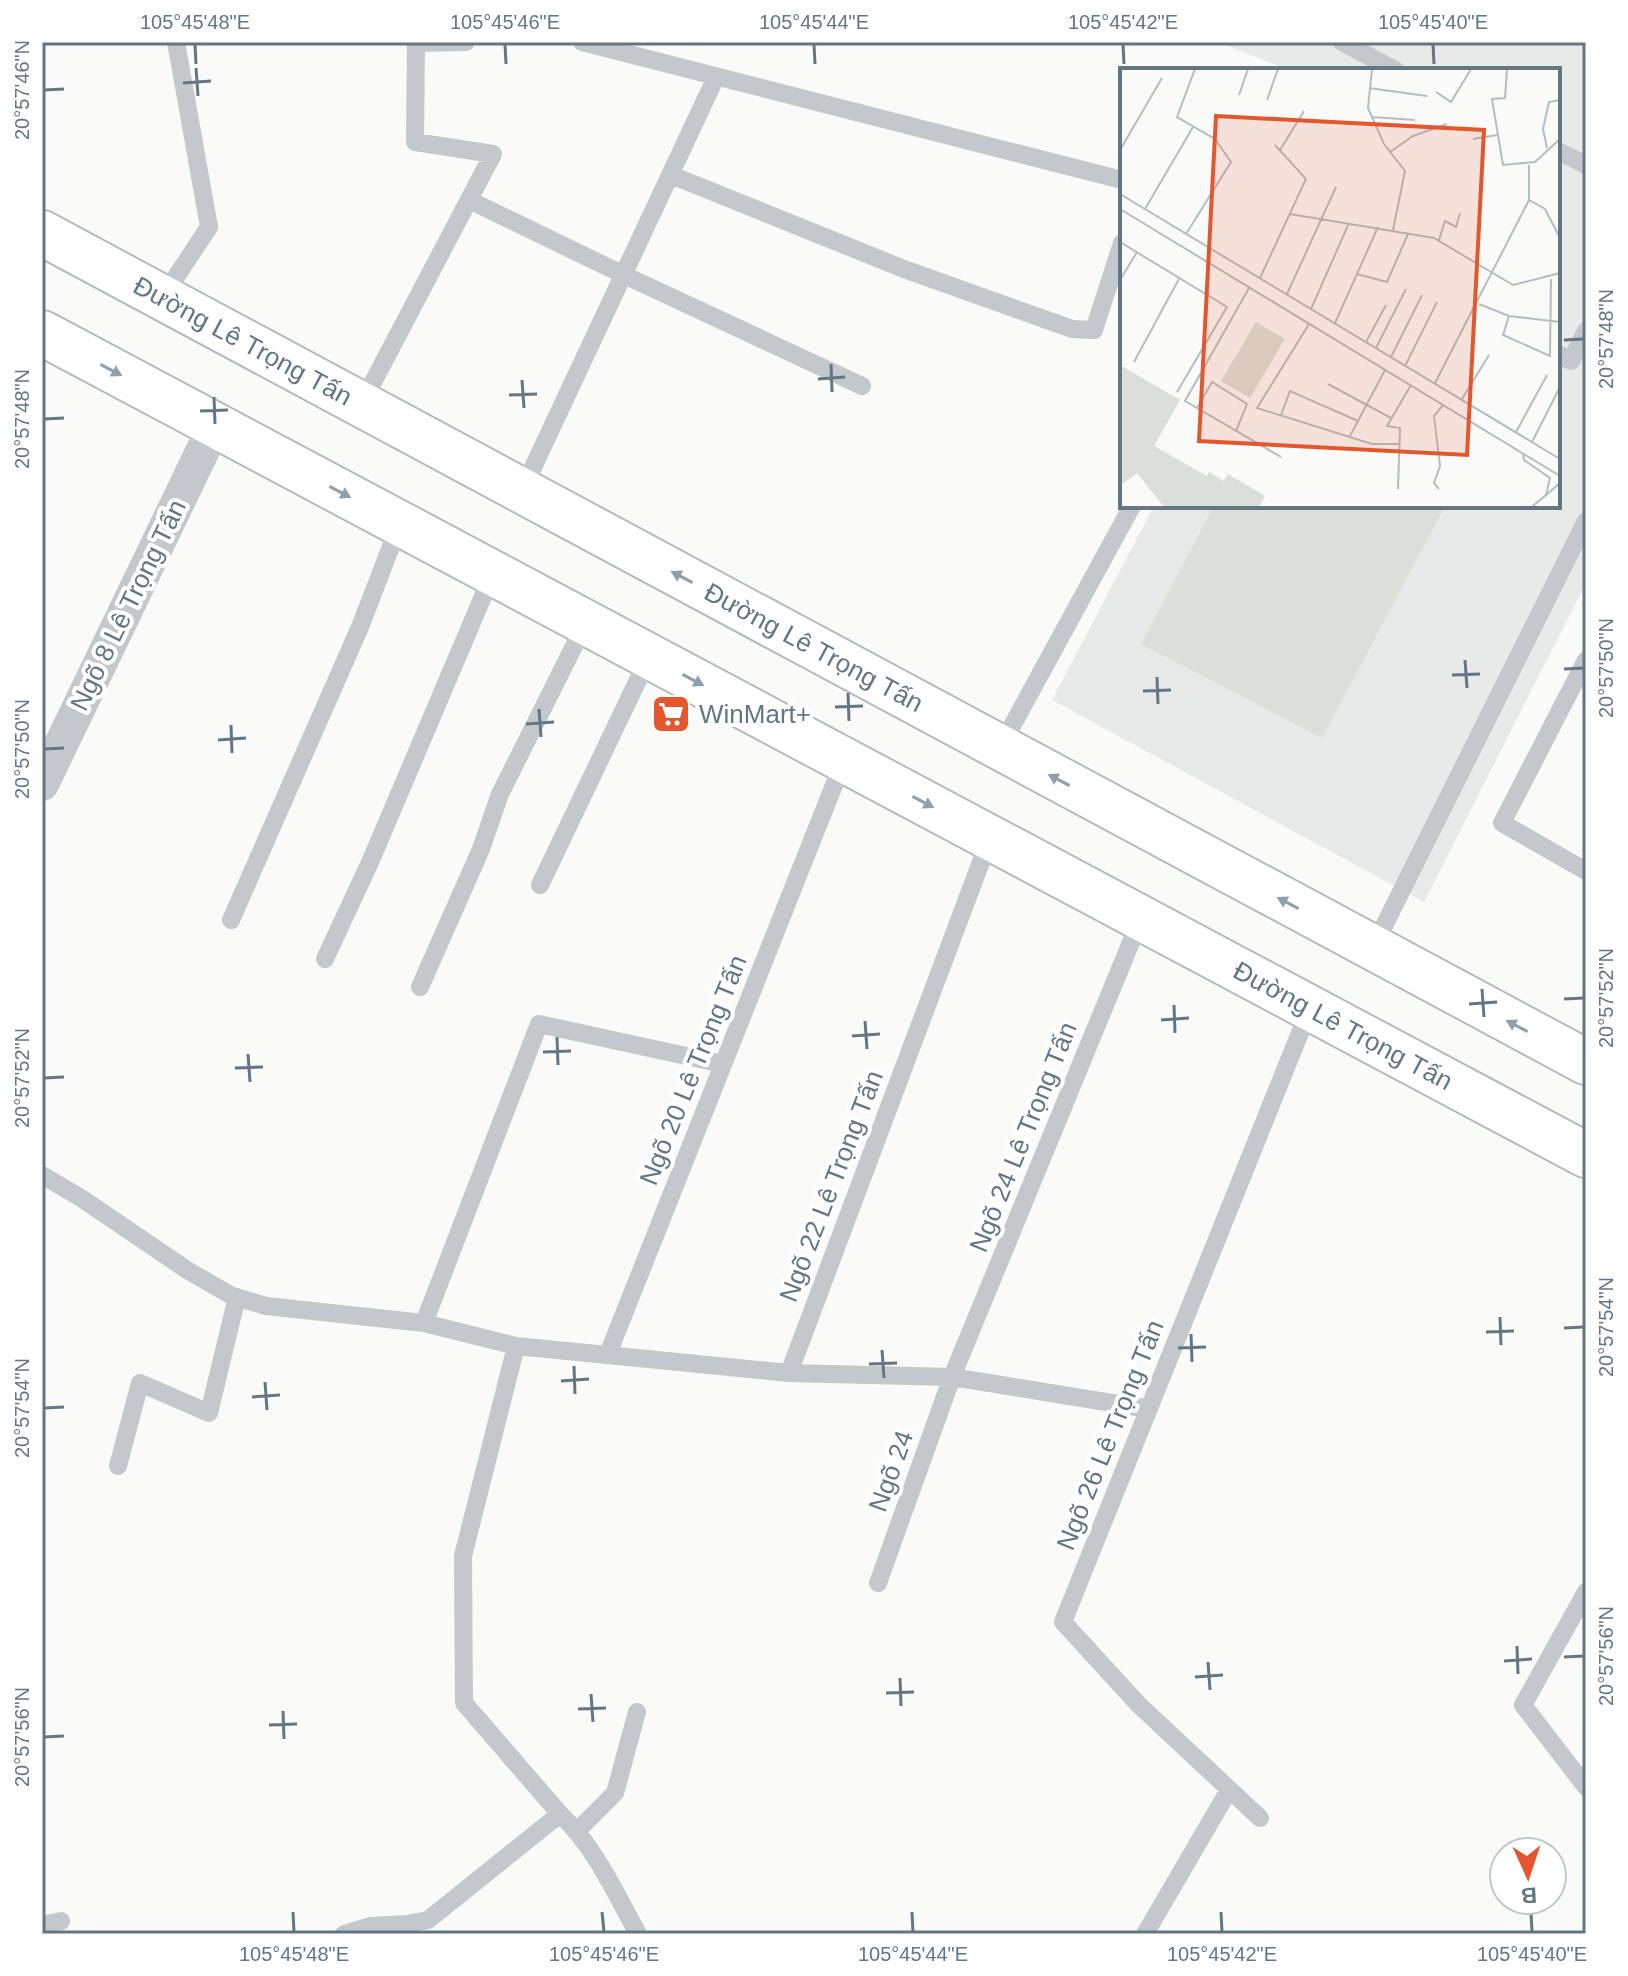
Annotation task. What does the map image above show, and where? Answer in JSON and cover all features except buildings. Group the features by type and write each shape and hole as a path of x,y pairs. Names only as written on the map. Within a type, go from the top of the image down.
{"main road":[{"name":"Đường Lê Trọng Tấn","path":"42,233 1586,1062"},
{"name":"Đường Lê Trọng Tấn","path":"44,339 215,425 493,572 1586,1155"}],"street":[{"name":"Ngõ 8 Lê Trọng Tấn","path":"42,784 215,425"}],"lane":[{"path":"162,298 209,227 176,42"},
{"path":"361,405 493,154 415,142 416,42 466,42"},
{"path":"582,42 1120,179"},
{"path":"1342,42 1391,68"},
{"path":"522,491 716,77"},
{"path":"1560,152 1586,165"},
{"path":"671,175 904,269 1072,329 1094,330 1120,249"},
{"path":"469,200 862,386"},
{"path":"1572,361 1586,331"},
{"path":"1000,748 1131,508"},
{"path":"1373,948 1586,521"},
{"path":"231,920 360,627 400,523"},
{"path":"325,959 371,860 493,572"},
{"path":"420,987 481,849 500,794 586,622"},
{"path":"540,885 649,657"},
{"path":"1586,660 1502,823 1586,871"},
{"name":"Ngõ 20 Lê Trọng Tấn","path":"608,1354 844,760"},
{"name":"Ngõ 22 Lê Trọng Tấn","path":"789,1373 990,838"},
{"name":"Ngõ 24 Lê Trọng Tấn","path":"952,1377 1141,918"},
{"name":"Ngõ 26 Lê Trọng Tấn","path":"1260,1818 1138,1704 1063,1622 1310,1008"},
{"path":"424,1323 539,1024 723,1064"},
{"path":"42,1175 187,1270 237,1297 266,1306 424,1323 516,1346 789,1373 952,1377 1149,1409"},
{"path":"118,1466 140,1383 209,1413 237,1297"},
{"path":"516,1346 463,1556 464,1703 560,1814 578,1830 601,1865 638,1934"},
{"name":"Ngõ 24","path":"878,1583 952,1377"},
{"path":"1586,1592 1523,1705 1586,1787"},
{"path":"578,1830 615,1793 637,1712"},
{"path":"1145,1934 1229,1790"},
{"path":"344,1934 370,1926 428,1920 560,1814"},
{"path":"42,1925 61,1921"}],"shaded area":[{"path":"1218,42 1586,42 1586,583 1424,902 1052,700 1153,508 1560,508 1560,68 1284,68"},
{"path":"1213,508 1444,508 1322,738 1141,644"}],"place":[{"name":"WinMart+","path":"671,714"}]}
